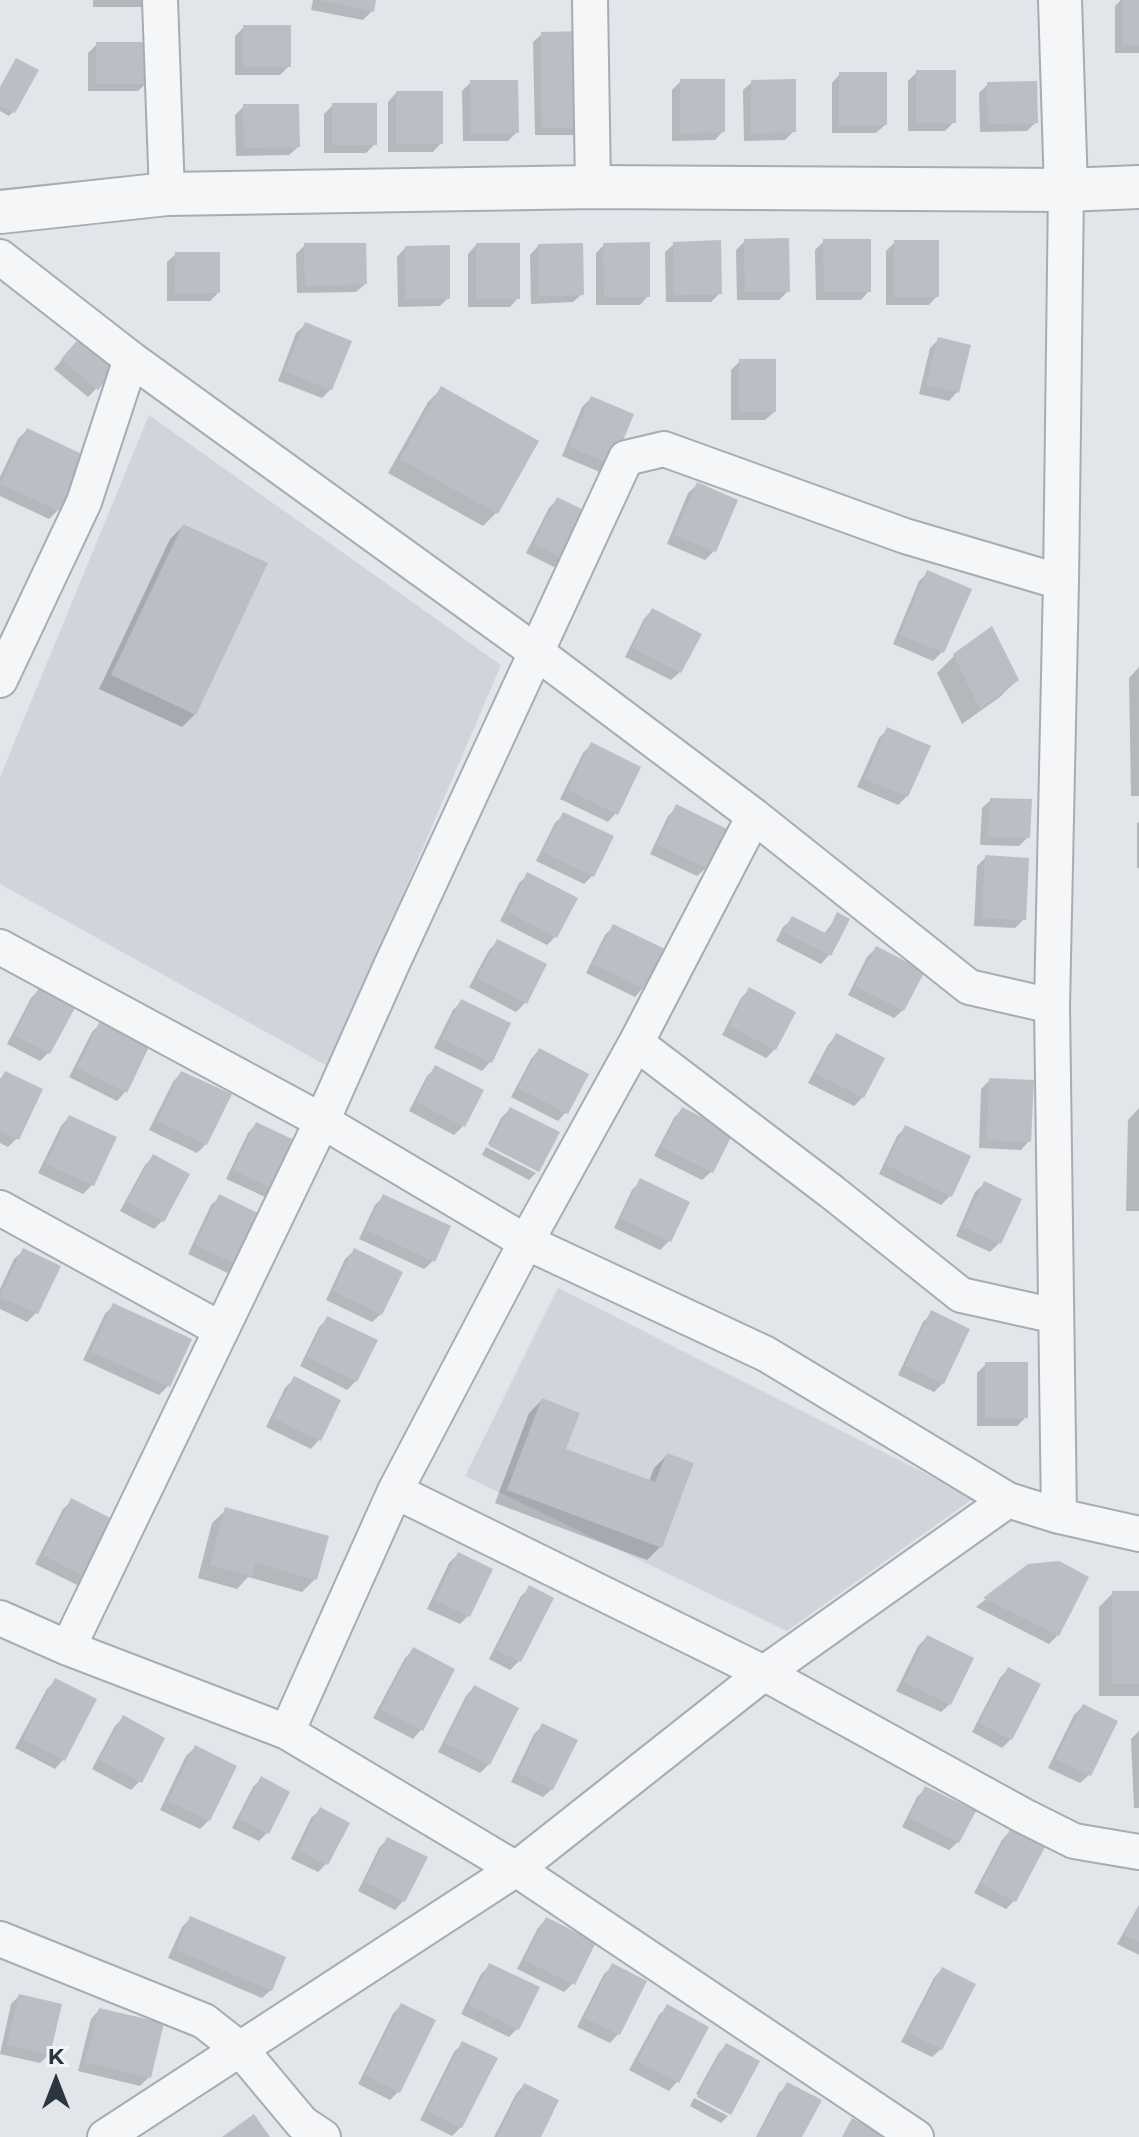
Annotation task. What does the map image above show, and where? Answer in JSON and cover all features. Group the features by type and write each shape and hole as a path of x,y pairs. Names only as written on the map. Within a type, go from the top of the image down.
{"street":[{"path":"160,0 167,194"},
{"path":"590,0 593,187"},
{"path":"1059,1516 1052,1006 1066,190 1060,0"},
{"path":"0,212 167,194 593,187 1066,190 1139,187"},
{"path":"0,257 131,359 536,652 754,816 969,987 1052,1006"},
{"path":"0,680 84,502 131,359"},
{"path":"68,1648 322,1121 626,458 664,449 905,536 1061,582"},
{"path":"287,1732 395,1491 526,1242 636,1043 754,816"},
{"path":"0,947 322,1121 526,1242 766,1354 1008,1500 1059,1516 1139,1534"},
{"path":"636,1043 961,1295 1056,1316"},
{"path":"0,1208 220,1329"},
{"path":"395,1491 764,1673 1074,1841 1139,1852"},
{"path":"105,2137 516,1869 764,1673 1008,1500"},
{"path":"0,1618 68,1648 287,1732 516,1869 916,2137"},
{"path":"0,1939 204,2021 241,2050 302,2123 323,2137"}],"shaded area":[{"path":"149,415 501,665 329,1067 0,884 0,777"},
{"path":"558,1288 974,1498 787,1631 465,1476"}],"building":[{"path":"320,0 376,0 374,12"},
{"path":"1123,0 1139,0 1139,45 1123,45"},
{"path":"243,25 291,25 291,67 243,67"},
{"path":"589,31 590,127 542,128 541,32"},
{"path":"96,42 149,42 149,84 96,84"},
{"path":"16,58 39,70 15,113 0,106 0,87"},
{"path":"916,70 956,70 956,123 916,123"},
{"path":"839,72 887,72 887,125 839,125"},
{"path":"680,79 725,79 725,132 680,133"},
{"path":"796,79 796,132 751,133 751,80"},
{"path":"470,80 518,80 519,133 471,133"},
{"path":"1037,81 1038,123 988,124 987,82"},
{"path":"396,91 443,91 443,144 396,144"},
{"path":"332,103 377,103 377,145 332,145"},
{"path":"243,104 299,104 300,147 244,148"},
{"path":"789,238 790,292 745,292 744,239"},
{"path":"823,239 871,239 871,292 824,292"},
{"path":"721,240 722,294 674,295 673,242"},
{"path":"894,240 939,240 939,297 894,297"},
{"path":"650,242 650,297 604,297 603,243"},
{"path":"304,243 366,243 367,284 305,286"},
{"path":"476,243 520,243 520,299 476,299"},
{"path":"583,243 584,295 539,296 538,244"},
{"path":"450,245 450,299 406,299 405,246"},
{"path":"175,252 220,252 220,293 175,293"},
{"path":"305,322 352,341 332,390 285,372"},
{"path":"80,337 116,368 98,390 61,359"},
{"path":"938,337 971,345 959,393 926,385"},
{"path":"739,359 776,359 776,412 739,412"},
{"path":"441,386 539,441 498,514 400,459"},
{"path":"591,396 634,414 613,465 569,447"},
{"path":"27,428 86,456 60,511 0,484"},
{"path":"697,482 738,500 716,552 674,535"},
{"path":"557,497 590,513 566,560 534,544"},
{"path":"183,524 268,563 196,715 111,675"},
{"path":"927,570 972,589 944,653 900,635"},
{"path":"652,608 702,634 681,673 632,648"},
{"path":"992,626 1019,680 980,709 953,654"},
{"path":"887,727 931,746 908,797 865,779"},
{"path":"591,742 641,767 618,815 568,790"},
{"path":"990,798 1032,799 1030,838 988,837"},
{"path":"676,804 727,829 708,869 657,845"},
{"path":"563,812 614,836 594,877 543,852"},
{"path":"985,855 1029,858 1026,920 982,918"},
{"path":"527,872 578,898 557,938 508,912"},
{"path":"837,912 850,919 831,956 783,932 792,916 827,934"},
{"path":"613,924 665,949 645,989 593,964"},
{"path":"497,939 547,964 527,1004 477,978"},
{"path":"876,946 925,971 904,1011 855,986"},
{"path":"39,987 76,1006 50,1054 14,1035"},
{"path":"749,987 796,1012 776,1050 729,1026"},
{"path":"461,999 511,1023 492,1063 442,1039"},
{"path":"100,1021 150,1045 127,1093 77,1068"},
{"path":"836,1033 885,1058 864,1098 816,1074"},
{"path":"539,1048 589,1074 568,1114 518,1088"},
{"path":"435,1065 484,1090 465,1127 416,1102"},
{"path":"5,1071 43,1089 19,1140 0,1131 0,1081"},
{"path":"181,1071 232,1094 207,1145 157,1121"},
{"path":"989,1078 1034,1080 1031,1142 987,1140"},
{"path":"510,1107 560,1132 539,1172 489,1146"},
{"path":"682,1107 733,1133 713,1173 661,1147"},
{"path":"69,1115 117,1137 94,1186 46,1164"},
{"path":"256,1122 307,1146 284,1194 233,1170"},
{"path":"905,1125 971,1156 952,1197 886,1165"},
{"path":"153,1154 190,1174 164,1222 127,1202"},
{"path":"640,1178 690,1202 671,1242 621,1219"},
{"path":"984,1181 1022,1199 1001,1244 963,1227"},
{"path":"219,1194 270,1219 246,1269 195,1245"},
{"path":"383,1194 451,1226 435,1262 366,1230"},
{"path":"23,1248 61,1266 38,1314 0,1297"},
{"path":"354,1248 403,1272 382,1315 333,1291"},
{"path":"113,1303 192,1339 170,1387 91,1352"},
{"path":"931,1310 970,1329 944,1384 905,1366"},
{"path":"327,1316 378,1340 357,1382 307,1357"},
{"path":"985,1362 1028,1362 1028,1418 985,1418"},
{"path":"294,1376 341,1400 321,1441 273,1418"},
{"path":"542,1398 580,1413 566,1449 655,1482 667,1453 694,1463 662,1548 507,1490"},
{"path":"71,1498 116,1521 87,1578 43,1555"},
{"path":"225,1507 329,1536 317,1580 255,1563 252,1577 210,1565"},
{"path":"458,1552 493,1569 470,1617 435,1600"},
{"path":"1059,1561 1089,1577 1059,1636 983,1598 1028,1564"},
{"path":"529,1585 554,1598 521,1662 496,1650"},
{"path":"1112,1591 1139,1591 1139,1684 1112,1684"},
{"path":"927,1635 974,1658 951,1705 904,1682"},
{"path":"413,1647 455,1669 423,1731 381,1709"},
{"path":"1008,1667 1041,1684 1012,1740 979,1723"},
{"path":"55,1678 97,1699 65,1761 23,1739"},
{"path":"474,1685 519,1708 490,1765 445,1743"},
{"path":"1083,1704 1118,1721 1091,1776 1055,1759"},
{"path":"123,1715 165,1738 142,1783 99,1760"},
{"path":"542,1723 578,1740 553,1790 518,1773"},
{"path":"195,1745 237,1766 210,1821 168,1801"},
{"path":"261,1776 290,1792 269,1834 239,1819"},
{"path":"925,1786 976,1811 959,1843 909,1818"},
{"path":"320,1807 350,1823 328,1865 298,1850"},
{"path":"1010,1829 1045,1847 1016,1902 981,1884"},
{"path":"387,1837 428,1857 405,1902 365,1882"},
{"path":"1139,1906 1139,1942 1124,1935"},
{"path":"190,1916 286,1957 272,1991 176,1950"},
{"path":"546,1917 596,1942 575,1985 524,1960"},
{"path":"489,1963 540,1987 519,2030 469,2005"},
{"path":"612,1963 647,1981 620,2035 584,2018"},
{"path":"942,1967 976,1984 942,2050 908,2033"},
{"path":"19,1994 62,2004 50,2055 7,2045"},
{"path":"401,2003 436,2020 400,2093 365,2075"},
{"path":"667,2004 709,2027 679,2083 637,2061"},
{"path":"99,2008 164,2023 151,2078 85,2062"},
{"path":"462,2041 498,2058 462,2128 427,2111"},
{"path":"726,2043 760,2061 731,2115 697,2097"},
{"path":"787,2082 822,2100 802,2137 758,2137"},
{"path":"524,2083 559,2100 541,2137 497,2137"},
{"path":"254,2114 270,2137 222,2137"},
{"path":"852,2118 888,2137 842,2137"}]}
